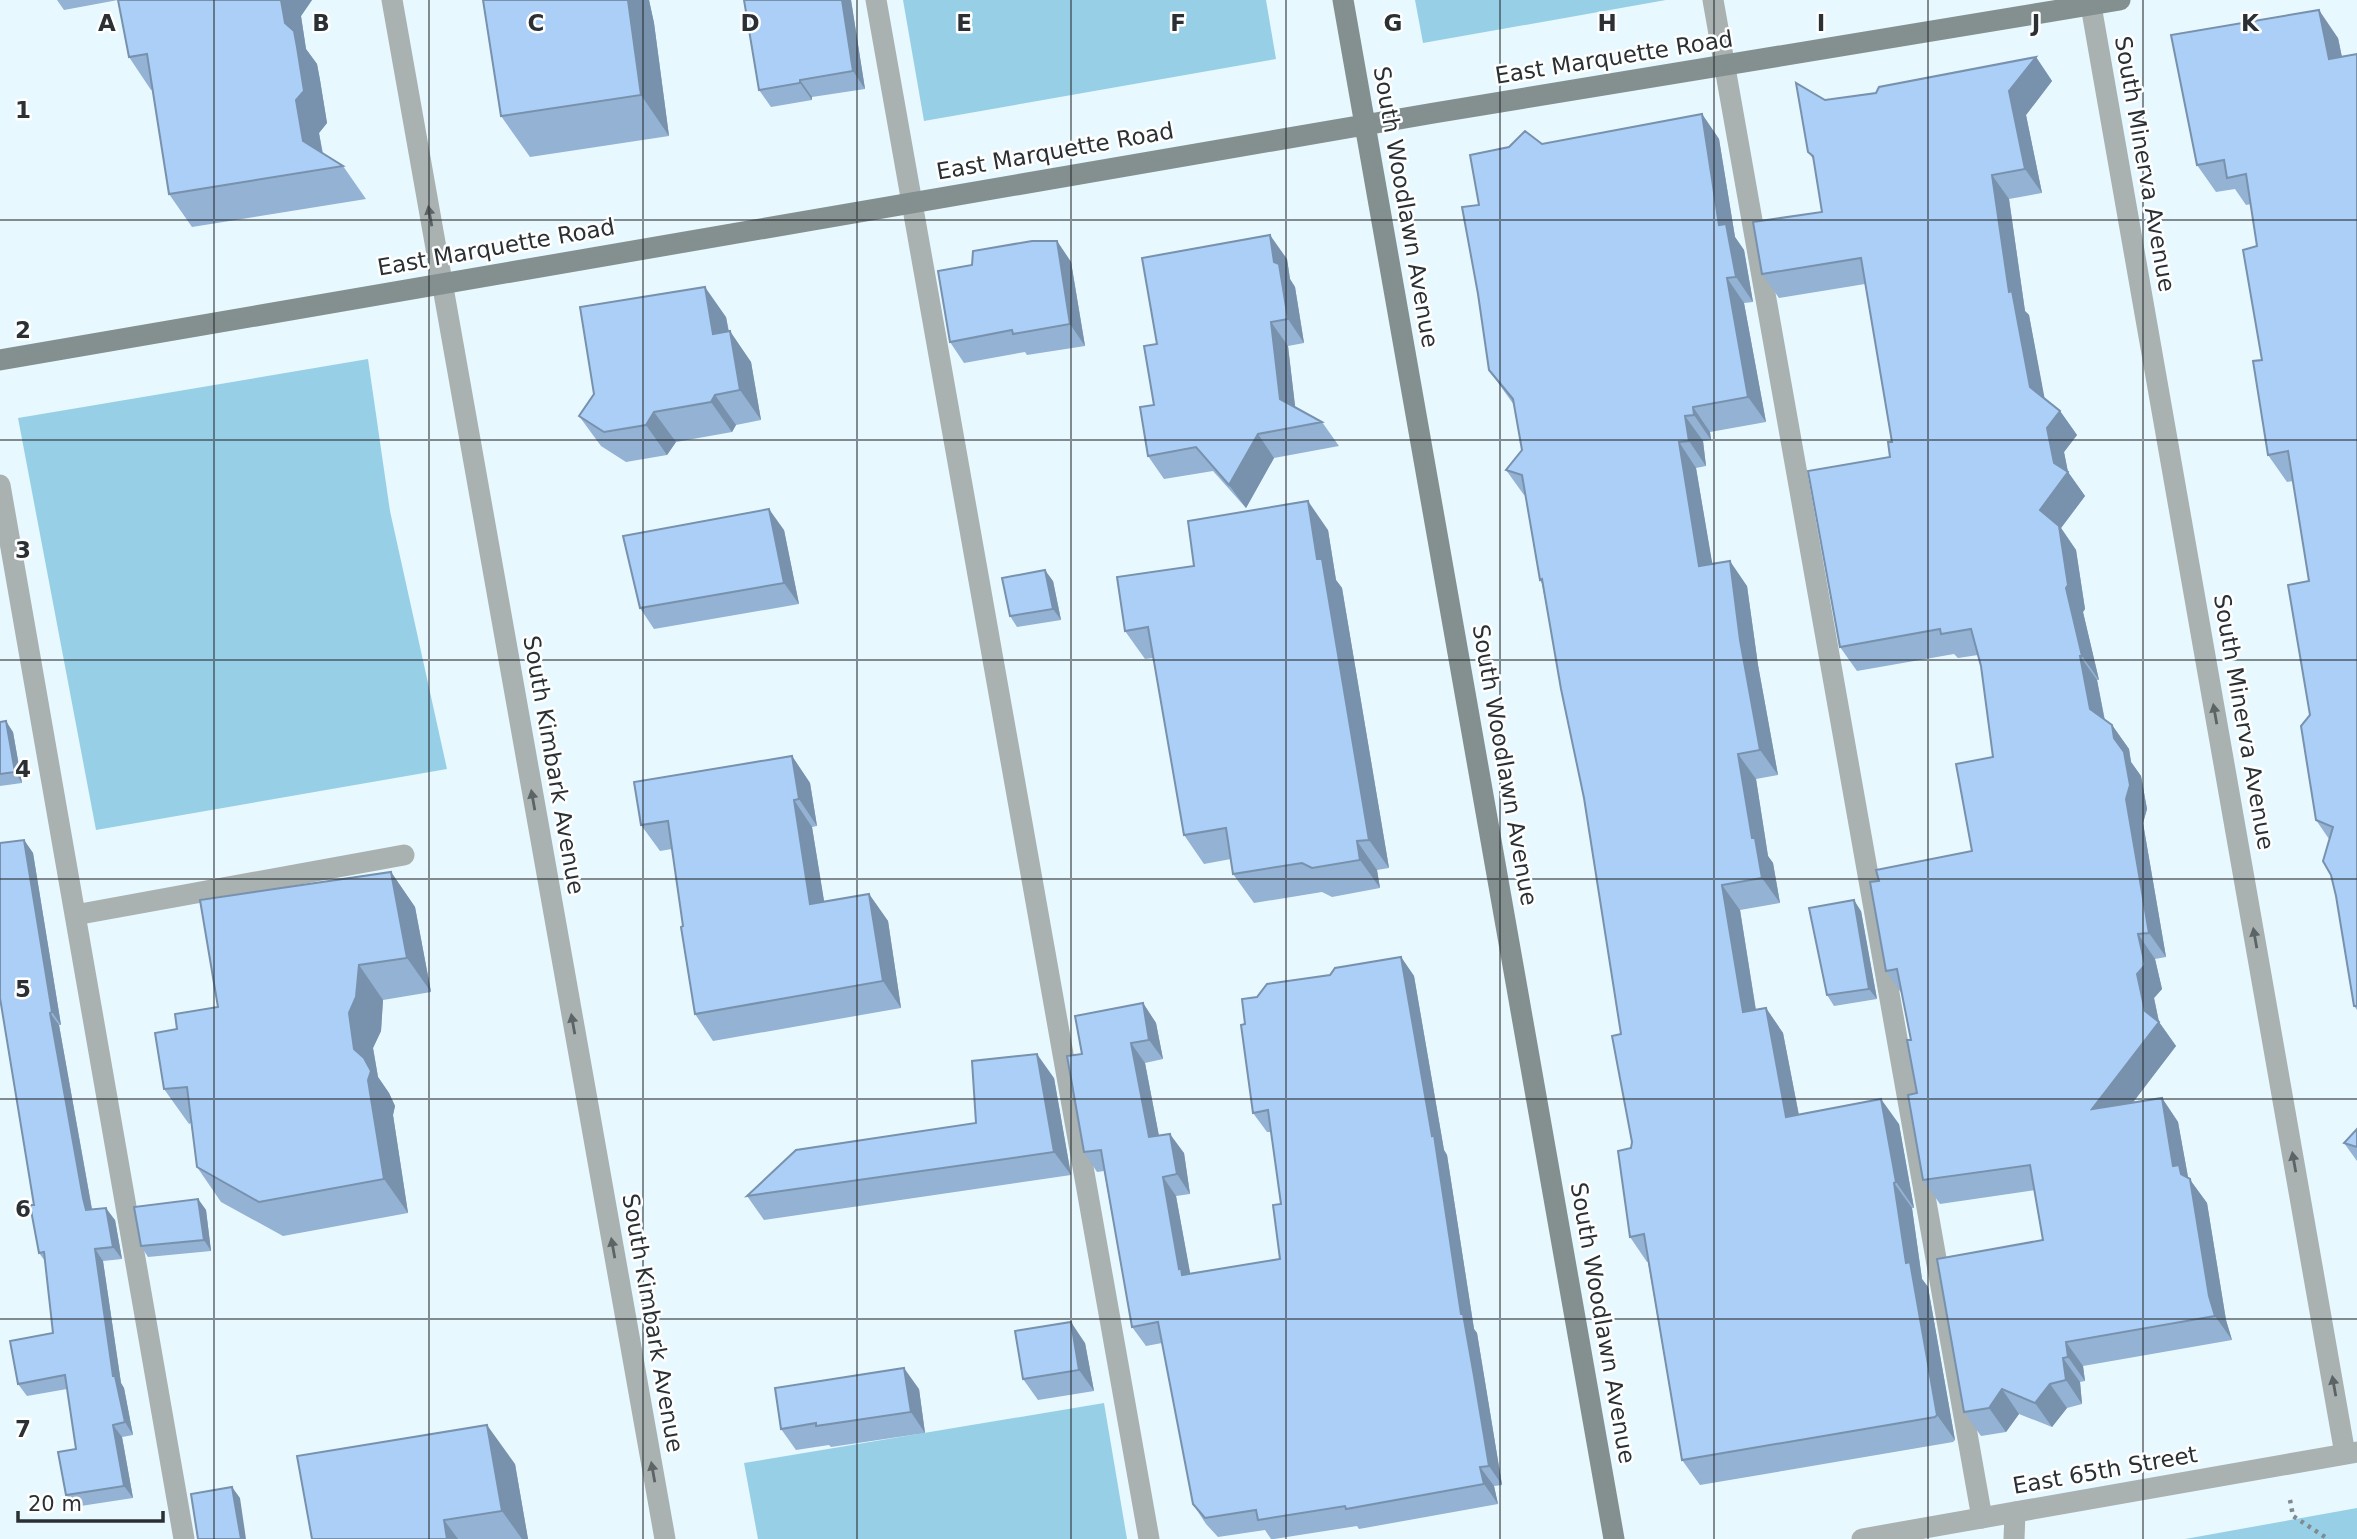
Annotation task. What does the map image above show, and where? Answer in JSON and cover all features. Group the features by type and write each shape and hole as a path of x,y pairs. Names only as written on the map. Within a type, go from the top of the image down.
{"street":[{"name":"South Kimbark Avenue","path":"392,0 665,1539"},
{"path":"876,0 1149,1539"},
{"name":"South Woodlawn Avenue","path":"1343,0 1615,1539"},
{"path":"1713,0 1982,1518"},
{"name":"East Marquette Road","path":"0,360 911,202 2090,2 2120,0"},
{"name":"South Minerva Avenue","path":"2090,2 2351,1452"},
{"path":"0,485 184,1539"},
{"path":"75,915 404,855"},
{"name":"East 65th Street","path":"1862,1539 2351,1452"},
{"path":"2014,1539 2015,1512"}],"path":[{"path":"2288,1490 2293,1516 2329,1539"}],"shaded area":[{"path":"903,0 1266,0 1276,59 924,121"},
{"path":"1415,0 1666,0 1423,43"},
{"path":"368,359 390,511 447,769 96,830 18,418"},
{"path":"1104,1403 1127,1539 758,1539 744,1463"},
{"path":"2357,1508 2357,1539 2185,1539"}],"building":[{"path":"118,0 281,0 285,23 294,31 304,91 296,100 303,141 343,166 169,194 147,54 129,57"},
{"path":"483,0 628,0 641,95 501,116"},
{"path":"744,0 842,0 853,71 759,90"},
{"path":"2319,10 2329,59 2357,54 2357,1006 2354,1006 2336,896 2331,875 2323,861 2333,827 2316,820 2301,726 2310,715 2288,585 2309,581 2288,451 2268,455 2253,361 2262,360 2243,250 2257,246 2246,174 2227,178 2224,160 2197,165 2171,35"},
{"path":"2036,57 2009,91 2025,169 1992,175 2009,292 2012,291 2030,387 2060,411 2047,428 2054,463 2068,472 2040,510 2059,526 2068,585 2066,588 2082,656 2090,709 2112,725 2114,738 2124,752 2130,785 2126,799 2149,933 2138,934 2145,965 2137,974 2145,1011 2159,1022 2092,1109 2162,1098 2173,1166 2179,1165 2181,1174 2190,1179 2209,1296 2215,1316 2066,1342 2068,1357 2063,1358 2066,1380 2050,1384 2035,1403 2002,1389 1989,1408 1964,1412 1937,1259 2043,1240 2030,1165 1923,1180 1908,1095 1917,1093 1907,1040 1911,1040 1897,969 1886,971 1870,882 1879,881 1876,870 1972,851 1956,764 1993,757 1981,666 1971,629 1941,634 1940,629 1840,647 1808,471 1890,457 1888,442 1892,442 1861,258 1762,274 1753,222 1822,212 1813,156 1808,152 1796,83 1825,100 1876,93 1879,87"},
{"path":"1702,114 1719,225 1726,224 1736,277 1727,278 1748,397 1693,407 1694,415 1685,416 1689,441 1679,442 1699,566 1730,561 1740,640 1760,750 1738,754 1752,838 1755,838 1762,878 1722,885 1743,1012 1766,1008 1786,1117 1881,1099 1896,1182 1894,1183 1906,1263 1910,1262 1937,1415 1682,1460 1644,1234 1630,1237 1618,1151 1631,1148 1632,1142 1612,1036 1621,1034 1584,798 1542,579 1540,580 1522,475 1506,470 1522,450 1513,399 1489,370 1462,207 1479,205 1470,155 1509,147 1525,131 1542,144"},
{"path":"1270,235 1274,262 1279,264 1288,319 1271,322 1280,399 1322,422 1258,434 1229,485 1196,447 1148,456 1140,407 1154,405 1144,346 1157,344 1142,258"},
{"path":"1032,241 1057,241 1070,324 1013,334 1012,330 950,342 938,271 972,265 973,251"},
{"path":"705,287 713,334 730,331 740,390 715,395 711,402 654,412 646,425 604,432 579,416 594,394 580,307"},
{"path":"1308,501 1317,559 1322,559 1369,840 1357,841 1360,860 1312,868 1302,863 1233,874 1226,828 1184,835 1148,627 1125,631 1117,577 1194,566 1188,521"},
{"path":"769,509 784,583 640,608 623,536"},
{"path":"1045,570 1053,609 1010,616 1002,578"},
{"path":"6,721 15,772 0,774 0,722"},
{"path":"792,756 799,799 794,800 810,904 869,894 883,981 695,1014 668,821 641,825 634,782"},
{"path":"24,840 52,1012 50,1013 83,1198 86,1210 106,1208 113,1247 95,1249 113,1376 125,1422 113,1425 124,1486 66,1495 58,1452 76,1449 65,1375 18,1384 10,1341 53,1333 44,1252 39,1253 30,1205 34,1205 0,998 0,843"},
{"path":"391,872 407,958 359,965 356,997 349,1013 354,1049 364,1058 371,1071 368,1080 384,1179 259,1202 197,1167 187,1087 164,1089 155,1033 177,1029 175,1014 218,1007 200,900"},
{"path":"1854,900 1869,989 1827,995 1809,908"},
{"path":"1401,957 1432,1136 1434,1135 1461,1314 1489,1466 1480,1467 1484,1484 1346,1509 1345,1506 1258,1520 1256,1510 1205,1518 1193,1504 1158,1322 1132,1327 1101,1150 1084,1152 1067,1056 1082,1054 1075,1016 1143,1003 1149,1040 1131,1043 1149,1137 1170,1134 1177,1174 1163,1177 1182,1275 1280,1259 1273,1205 1281,1204 1268,1110 1253,1113 1241,1025 1245,1024 1242,999 1257,997 1267,984 1330,975 1335,968"},
{"path":"1037,1054 1054,1152 747,1196 796,1150 976,1123 972,1061"},
{"path":"2357,1129 2357,1147 2344,1143"},
{"path":"198,1199 204,1240 141,1246 134,1207"},
{"path":"1071,1322 1079,1370 1023,1379 1015,1331"},
{"path":"904,1368 911,1412 781,1429 775,1388"},
{"path":"487,1425 502,1511 444,1520 447,1539 312,1539 297,1456"},
{"path":"232,1487 241,1539 198,1539 191,1494"}]}
